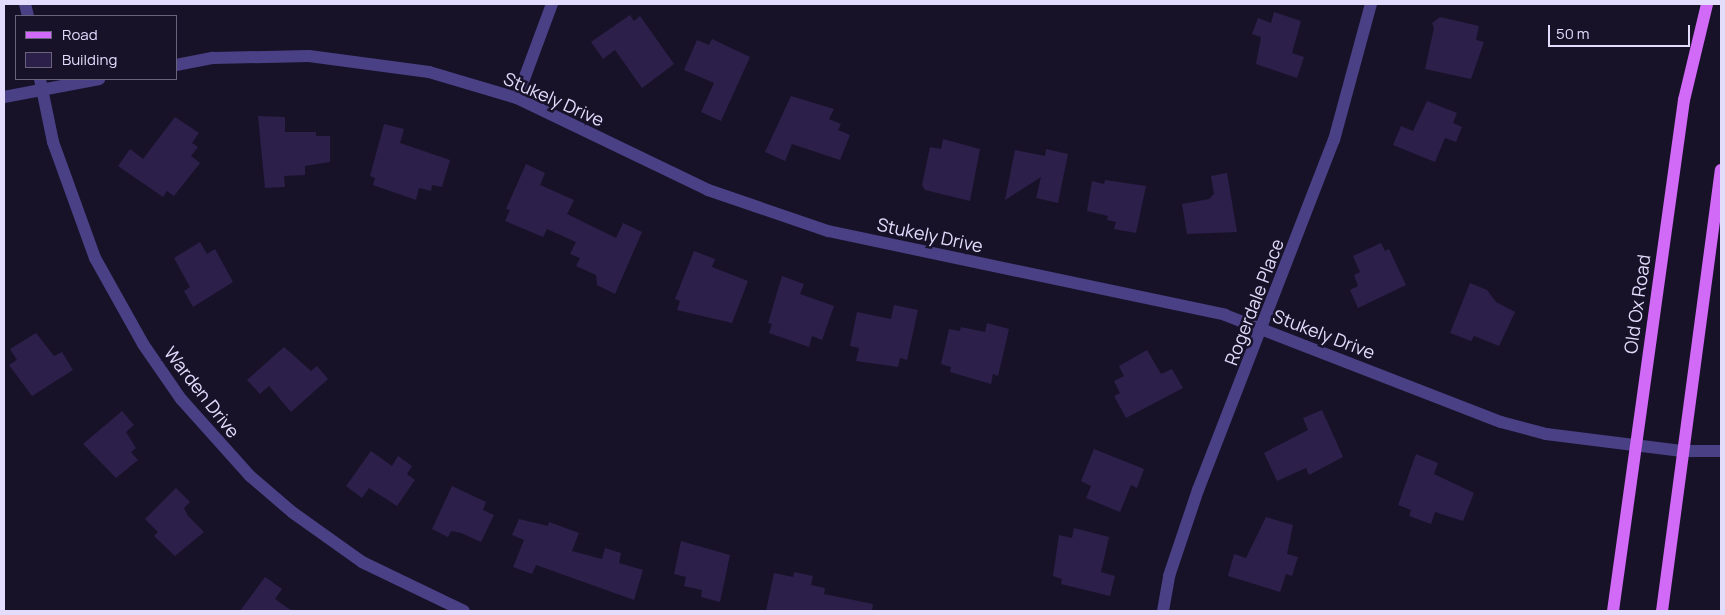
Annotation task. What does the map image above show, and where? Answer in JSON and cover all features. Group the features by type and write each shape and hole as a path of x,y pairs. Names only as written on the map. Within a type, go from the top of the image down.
{"main road":[{"name":"Old Ox Road","path":"1613,611 1684,100 1707,4"},
{"path":"1662,611 1721,170"}],"street":[{"path":"517,98 552,4"},
{"name":"Rogerdale Place","path":"1163,611 1169,576 1198,490 1263,329 1334,140 1371,4"},
{"name":"Stukely Drive","path":"178,64 213,58 309,56 429,72 517,98 688,182 784,218 828,231 1225,315 1501,422 1546,434 1636,447 1682,451 1721,451"},
{"path":"4,97 41,84 87,80"},
{"name":"Warden Drive","path":"41,84 66,182 107,284 187,405 250,476 292,512 362,562 464,611"}],"building":[{"path":"1274,12 1301,21 1292,53 1304,57 1297,78 1256,64 1261,37 1252,34 1258,18 1271,23"},
{"path":"630,15 634,21 640,16 674,64 642,88 615,50 603,59 591,42"},
{"path":"1440,17 1479,26 1476,40 1484,42 1471,79 1425,69 1434,28 1432,23"},
{"path":"712,39 750,57 721,121 701,112 714,83 684,70 697,40 709,45"},
{"path":"791,96 834,109 829,119 841,124 838,130 850,135 840,160 792,144 785,161 765,152"},
{"path":"1427,101 1457,113 1453,123 1462,127 1456,142 1445,138 1435,162 1393,145 1401,126 1413,131"},
{"path":"258,116 285,117 285,132 316,132 316,136 330,136 330,162 305,166 305,175 284,176 285,187 265,188"},
{"path":"175,117 199,133 192,143 198,147 191,156 200,163 174,196 167,191 163,197 118,166 130,149 143,159"},
{"path":"384,124 404,129 400,143 450,160 442,187 432,185 431,191 419,188 416,200 373,185 375,178 370,176"},
{"path":"943,139 980,149 970,201 925,190 922,185 930,147 941,149"},
{"path":"1046,149 1068,154 1058,203 1036,198 1041,177 1005,200 1015,150 1045,156"},
{"path":"526,164 545,173 540,185 574,200 567,214 616,238 623,223 642,232 615,294 597,285 596,275 576,266 580,258 570,254 576,242 547,229 543,237 505,221 510,210 506,209"},
{"path":"1227,173 1237,232 1187,234 1182,204 1209,199 1214,194 1211,176"},
{"path":"1105,180 1146,186 1136,233 1114,229 1116,222 1107,220 1108,216 1087,211 1092,181 1104,184"},
{"path":"200,242 207,254 215,249 233,282 193,307 184,291 190,287 174,258"},
{"path":"1381,243 1385,251 1389,249 1406,285 1358,308 1350,290 1358,286 1354,275 1360,272 1353,256"},
{"path":"694,251 715,259 712,267 748,281 732,323 677,310 680,301 675,299"},
{"path":"782,276 804,284 800,294 834,306 822,340 812,336 809,347 769,333 772,324 768,323"},
{"path":"1470,283 1487,290 1496,302 1515,312 1499,346 1474,336 1471,341 1450,333"},
{"path":"894,305 918,310 907,360 900,358 898,367 856,361 859,348 850,346 857,312 891,319"},
{"path":"987,323 1009,329 998,376 993,374 991,384 950,372 951,367 941,364 949,329 960,331 961,327 985,332"},
{"path":"36,333 54,356 62,352 73,370 32,396 9,365 17,360 10,349"},
{"path":"284,347 311,371 317,366 328,379 291,412 269,386 260,394 247,380"},
{"path":"1147,350 1161,374 1172,369 1183,388 1126,418 1114,396 1120,393 1114,381 1124,376 1119,366"},
{"path":"1322,410 1343,457 1309,475 1306,468 1277,481 1264,453 1308,430 1303,418"},
{"path":"122,411 134,425 126,432 136,448 131,452 138,460 116,478 83,444"},
{"path":"1094,449 1144,469 1137,488 1131,485 1120,512 1086,498 1091,486 1081,481"},
{"path":"371,451 392,466 398,456 412,466 407,474 415,480 397,506 369,488 362,498 346,486"},
{"path":"1416,454 1438,463 1434,474 1474,493 1463,521 1435,512 1431,524 1409,516 1411,510 1398,505"},
{"path":"452,486 486,502 483,510 494,515 481,542 461,533 451,531 448,537 432,529"},
{"path":"176,488 190,502 184,508 188,516 204,532 175,556 154,536 158,532 145,519"},
{"path":"1266,517 1293,525 1287,554 1298,557 1292,576 1286,574 1280,592 1228,576 1234,554 1246,558"},
{"path":"519,519 548,526 549,522 579,533 572,551 602,559 605,548 621,553 619,563 643,570 634,600 536,565 532,574 513,567 524,540 512,535"},
{"path":"1074,528 1109,537 1101,572 1115,576 1110,596 1061,584 1062,579 1053,576 1059,535 1072,538"},
{"path":"681,541 730,555 720,602 701,597 702,590 684,586 686,577 674,574"},
{"path":"794,572 813,576 811,585 825,588 824,594 873,604 872,611 766,611 774,573 793,577"},
{"path":"265,577 282,589 275,599 292,611 240,611"}]}
